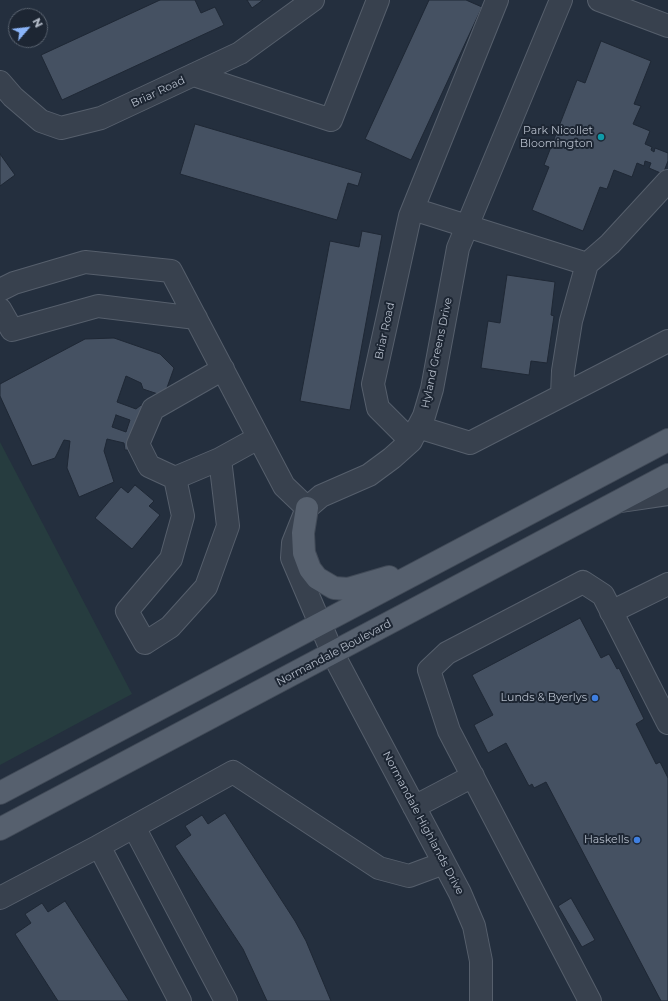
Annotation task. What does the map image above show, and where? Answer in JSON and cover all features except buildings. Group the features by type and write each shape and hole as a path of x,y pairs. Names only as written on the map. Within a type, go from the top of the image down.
{"main road":[{"path":"0,793 668,440"},
{"name":"Normandale Boulevard","path":"0,829 333,654 668,475"},
{"path":"307,508 303,533 304,553 310,569 317,578 326,584 334,588 348,589 425,568"}],"street":[{"name":"Briar Road","path":"0,82 13,97 41,122 61,128 101,118 240,53 313,0"},
{"path":"194,75 331,120 378,0"},
{"name":"Briar Road","path":"415,434 378,408 373,384 413,209 497,0"},
{"name":"Hyland Greens Drive","path":"333,654 292,558 293,543 307,508 321,496 369,475 415,434 424,416 432,388 458,248 560,0"},
{"path":"599,0 668,26"},
{"path":"562,395 562,371 571,321 587,264 610,244 668,181"},
{"path":"413,209 587,264"},
{"path":"0,290 14,283 85,262 171,271 284,486 307,508"},
{"path":"0,310 12,330 98,306 196,318"},
{"path":"415,434 470,442 668,340"},
{"path":"222,369 153,409 138,444 149,466 175,478 220,459 258,438"},
{"path":"175,478 183,516 171,559 127,611 145,643 170,628 206,587 228,526 220,459"},
{"path":"618,501 668,494"},
{"path":"590,1001 449,731 429,670 447,654 583,582 602,595 668,723"},
{"path":"611,612 668,584"},
{"name":"Normandale Highlands Drive","path":"333,654 460,893 474,926 481,961 481,1001"},
{"path":"0,898 99,846 233,772 379,868 409,876 444,863"},
{"path":"414,807 473,776"},
{"path":"134,827 226,1001"},
{"path":"99,846 180,1001"}],"green space":[{"path":"0,442 132,694 0,765"}],"place":[{"name":"Park Nicollet Bloomington","path":"601,137"},
{"name":"Lunds & Byerlys","path":"595,698"},
{"name":"Haskells","path":"637,840"}]}
